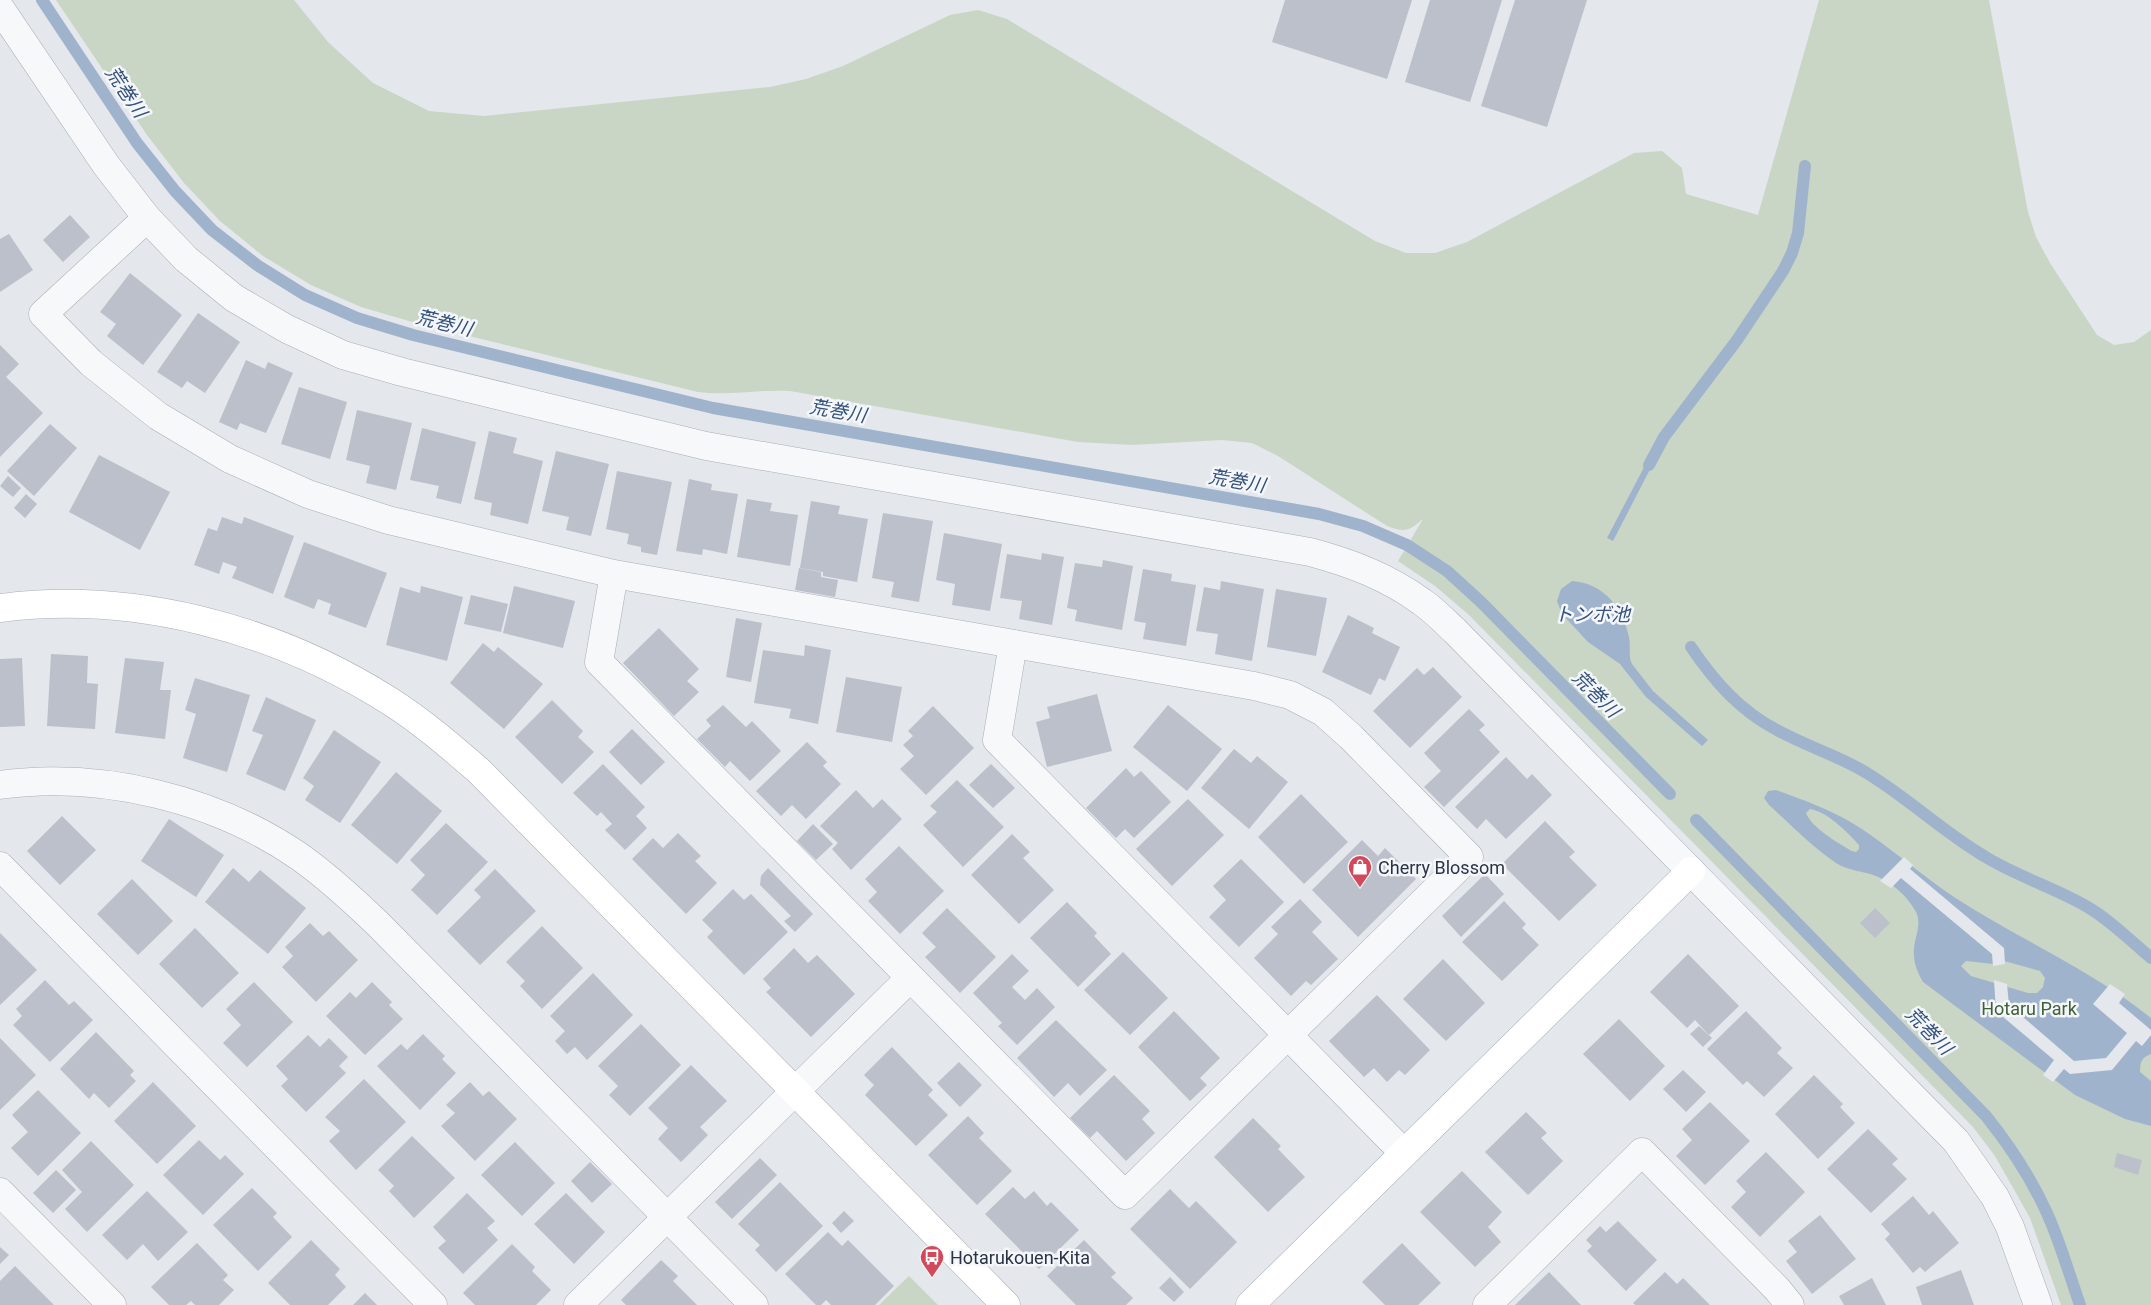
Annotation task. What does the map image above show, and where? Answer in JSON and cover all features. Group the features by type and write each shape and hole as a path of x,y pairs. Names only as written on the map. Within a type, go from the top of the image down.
{"street":[{"path":"0,8 106,165 147,218 186,259 234,298 287,330 343,355 402,372 706,446 1310,552 1350,563 1388,580 1423,603 1454,630 1956,1142 1996,1197 2010,1227 2038,1305"},
{"path":"147,218 43,314 91,364 158,416 230,459 308,494 388,520 614,574 1254,686 1290,695 1323,712 1344,731 1468,857 1125,1195 599,662 614,574"},
{"path":"0,608 67,604 124,607 180,616 235,629 288,648 340,672 388,700 435,732 478,770 1006,1305"},
{"path":"1013,644 997,740 1404,1153"},
{"path":"0,785 55,782 106,785 157,795 206,810 254,830 299,857 340,888 372,918 754,1305"},
{"path":"0,866 433,1305"},
{"path":"1250,1305 1691,871"},
{"path":"578,1305 910,978"},
{"path":"1487,1305 1642,1152 1776,1300"},
{"path":"0,1192 112,1305"}],"green space":[{"name":"Hotaru Park","path":"56,0 294,0 328,42 373,83 429,111 484,116 770,87 806,79 843,66 950,15 978,10 1007,19 1375,241 1406,253 1435,253 1467,242 1634,153 1662,151 1682,168 1686,194 1758,215 1819,0 1989,0 2028,212 2036,237 2050,263 2097,335 2114,345 2134,342 2151,330 2151,1305 2061,1305 2030,1218 1995,1156 1973,1127 1469,615 1435,586 1398,561 1423,519 1406,530 1398,530 1387,526 1278,456 1252,443 1222,440 1132,445 1078,442 790,391 698,392 416,323 361,307 311,285 263,256 220,221 184,183 147,135"},
{"path":"909,1276 938,1305 879,1305"}],"water":[{"path":"1653,450 1659,452 1613,541 1607,538"},
{"name":"トンボ池","path":"1572,581 1593,586 1610,598 1617,607 1626,626 1630,640 1632,664 1653,691 1708,740 1702,746 1646,697 1620,664 1588,642 1562,614 1557,601 1561,589"},
{"path":"1776,790 1795,797 1849,821 1954,897 2079,969 2151,1018 2151,1054 2142,1061 2140,1072 2151,1081 2151,1126 2125,1119 2075,1095 1923,982 1914,958 1918,917 1909,901 1894,886 1882,879 1841,866 1818,850 1769,805 1764,798 1768,791","holes":["1810,809 1824,814 1837,823 1859,845 1859,849 1856,852 1852,851 1820,830 1806,813","1966,961 1993,964 2004,961 2040,971 2045,978 2043,987 2037,993 2028,993 1971,976 1961,966"]}],"pier":[{"path":"1904,857 1913,865 1910,869 2004,948 2005,964 1993,966 1992,954 1901,878 1891,888 1880,881"},
{"path":"1994,980 2007,984 2009,1005 2074,1061 2106,1058 2127,1033 2093,1004 2110,984 2125,994 2119,1003 2151,1030 2151,1035 2142,1046 2136,1041 2112,1070 2070,1074 2064,1069 2053,1082 2043,1075 2054,1060 1996,1011"}],"building":[{"path":"1285,0 1412,0 1387,79 1272,42"},
{"path":"1430,0 1502,0 1470,102 1405,82"},
{"path":"1515,0 1587,0 1547,127 1481,106"},
{"path":"70,215 90,237 63,262 43,240"},
{"path":"9,234 33,270 0,292 0,239"},
{"path":"130,273 182,315 143,365 107,336 116,324 100,312"},
{"path":"198,313 240,342 205,393 187,381 182,388 157,372"},
{"path":"0,345 19,364 6,377 43,413 0,457"},
{"path":"246,360 265,369 268,362 293,373 266,433 240,423 237,430 219,422"},
{"path":"299,387 347,402 330,459 281,444"},
{"path":"357,410 412,423 396,490 366,483 370,466 346,460"},
{"path":"50,424 77,448 34,496 7,471"},
{"path":"422,428 476,442 461,504 436,498 439,486 410,480"},
{"path":"489,431 517,438 513,453 543,461 528,524 490,515 492,503 474,499"},
{"path":"556,451 609,464 591,536 566,530 569,517 542,511"},
{"path":"99,455 170,492 140,550 69,512"},
{"path":"617,471 672,482 657,555 641,552 641,547 627,544 629,534 606,529"},
{"path":"8,476 21,488 13,497 0,486"},
{"path":"689,479 712,484 711,490 738,494 727,554 703,549 702,555 676,551"},
{"path":"26,494 37,504 25,518 14,508"},
{"path":"747,499 772,503 770,511 798,515 790,566 737,557"},
{"path":"811,501 840,506 838,514 868,519 857,582 823,576 823,572 800,568"},
{"path":"883,513 933,521 919,602 891,597 894,582 872,578"},
{"path":"222,517 242,524 244,517 294,536 273,594 232,578 237,567 223,562 219,574 194,565 208,528 217,531"},
{"path":"944,533 1002,544 990,611 952,605 955,584 936,580"},
{"path":"304,542 387,573 366,628 328,614 331,604 318,599 314,609 284,597"},
{"path":"1042,553 1064,557 1052,625 1019,619 1022,601 1000,598 1007,554 1041,560"},
{"path":"1103,560 1133,566 1122,630 1075,621 1077,610 1067,608 1075,563 1102,567"},
{"path":"799,568 821,572 821,577 838,580 835,597 795,590"},
{"path":"1143,569 1172,574 1171,581 1196,585 1186,646 1143,639 1146,623 1134,621"},
{"path":"1221,581 1264,589 1252,661 1215,654 1218,634 1196,631 1204,587 1220,590"},
{"path":"421,586 463,597 447,661 386,645 400,587 420,593"},
{"path":"514,586 575,601 563,648 503,633"},
{"path":"1276,589 1327,598 1316,656 1267,647"},
{"path":"471,595 508,604 501,632 464,624"},
{"path":"1348,615 1374,628 1372,633 1400,647 1385,681 1379,678 1371,695 1322,672"},
{"path":"736,618 762,623 751,682 726,677"},
{"path":"659,628 699,669 687,681 699,692 674,716 623,663"},
{"path":"483,643 494,652 498,647 543,684 504,729 450,683"},
{"path":"805,645 831,650 818,724 789,718 791,709 754,703 763,650 804,656"},
{"path":"51,654 88,656 87,683 98,684 95,729 47,726"},
{"path":"22,658 25,726 0,727 0,659"},
{"path":"125,658 164,662 160,690 171,690 165,739 115,733"},
{"path":"1433,667 1462,697 1410,748 1373,711 1417,668 1424,675"},
{"path":"846,677 902,687 892,742 836,732"},
{"path":"195,678 250,695 227,772 183,758 196,714 185,710"},
{"path":"1097,694 1112,751 1047,767 1036,722 1050,718 1047,707"},
{"path":"266,697 316,720 285,791 246,774 263,735 252,731"},
{"path":"552,700 583,731 578,737 594,752 562,784 515,737"},
{"path":"723,705 746,727 752,721 781,751 750,781 730,761 725,767 697,739 711,726 706,720"},
{"path":"1168,705 1222,749 1187,791 1133,747"},
{"path":"933,706 974,748 926,795 900,769 914,756 903,745 913,736 908,731"},
{"path":"1469,709 1485,725 1479,730 1500,752 1444,807 1424,787 1441,771 1424,753"},
{"path":"632,729 665,762 641,785 609,752"},
{"path":"334,730 381,762 340,823 305,800 314,786 303,778"},
{"path":"807,742 827,762 823,766 841,784 806,819 792,805 781,816 756,791"},
{"path":"1234,749 1251,763 1257,756 1288,782 1249,829 1201,788"},
{"path":"1506,757 1527,779 1532,774 1552,795 1506,839 1486,819 1477,829 1455,807"},
{"path":"603,764 645,807 636,816 647,828 625,850 605,830 612,824 601,812 597,816 573,793"},
{"path":"991,764 1015,788 993,808 969,785"},
{"path":"1126,768 1134,777 1141,771 1171,802 1134,838 1125,829 1116,838 1086,808"},
{"path":"396,772 442,811 397,864 351,825"},
{"path":"957,780 1004,827 963,867 923,825 937,812 930,806"},
{"path":"856,790 873,808 882,799 902,819 851,870 832,849 838,843 820,826"},
{"path":"1301,794 1348,842 1304,884 1258,837"},
{"path":"1188,799 1224,835 1172,886 1136,849"},
{"path":"62,816 96,850 60,885 27,851"},
{"path":"169,819 224,855 196,897 141,861"},
{"path":"1545,821 1575,852 1569,857 1597,885 1559,921 1502,864"},
{"path":"446,823 488,862 437,915 411,890 425,875 410,860"},
{"path":"813,824 833,844 816,860 797,841"},
{"path":"678,833 701,856 695,861 717,883 686,914 632,859 653,838 663,848"},
{"path":"1012,834 1030,852 1023,858 1054,890 1019,924 971,875"},
{"path":"1362,840 1378,856 1385,848 1416,879 1358,937 1312,890"},
{"path":"899,846 944,891 900,934 868,901 877,892 865,879"},
{"path":"1241,859 1284,902 1239,947 1209,917 1226,900 1213,886"},
{"path":"233,868 249,882 260,870 306,908 268,954 205,902"},
{"path":"768,868 813,914 795,932 784,921 791,916 760,885 761,876"},
{"path":"495,869 536,911 480,965 447,931 481,897 474,890"},
{"path":"1485,874 1504,894 1461,937 1442,916"},
{"path":"132,879 173,921 138,955 97,914"},
{"path":"733,889 744,900 751,894 788,932 744,975 707,937 713,931 702,920"},
{"path":"1300,899 1322,922 1312,932 1338,959 1311,985 1306,981 1291,996 1254,958 1278,934 1271,927"},
{"path":"1504,901 1526,924 1522,928 1539,945 1502,981 1462,942"},
{"path":"1067,902 1097,933 1094,936 1111,954 1078,987 1030,938"},
{"path":"947,908 996,957 960,993 925,957 936,947 922,933"},
{"path":"1875,908 1890,923 1875,938 1860,923"},
{"path":"310,923 323,936 329,931 358,960 316,1002 282,967 293,956 285,947"},
{"path":"542,926 583,968 542,1009 520,986 525,981 506,962"},
{"path":"195,928 239,973 202,1008 159,964"},
{"path":"0,933 37,970 0,1005"},
{"path":"794,948 808,963 817,955 855,994 811,1037 766,992 771,988 763,979"},
{"path":"1123,952 1168,998 1130,1035 1084,990"},
{"path":"1012,954 1029,971 1012,987 1025,1000 1037,988 1055,1007 1017,1045 998,1026 1002,1023 973,993"},
{"path":"1688,954 1739,1006 1709,1035 1695,1020 1687,1028 1650,992"},
{"path":"1443,959 1485,1003 1446,1041 1403,999"},
{"path":"593,973 633,1015 587,1060 575,1047 567,1054 555,1041 565,1031 550,1016"},
{"path":"45,980 69,1005 74,1001 93,1020 50,1062 13,1025 22,1016 16,1009"},
{"path":"254,982 293,1022 247,1067 223,1043 241,1025 226,1009"},
{"path":"372,982 392,1002 389,1005 403,1019 365,1055 326,1016 350,992 356,998"},
{"path":"1377,995 1430,1050 1405,1075 1399,1070 1387,1082 1374,1068 1364,1077 1329,1041"},
{"path":"1174,1011 1220,1058 1200,1078 1207,1085 1190,1101 1138,1047"},
{"path":"1746,1011 1782,1048 1777,1053 1793,1068 1764,1097 1747,1081 1743,1085 1707,1049"},
{"path":"1619,1019 1665,1066 1630,1101 1583,1054"},
{"path":"1056,1020 1107,1070 1080,1096 1068,1083 1054,1097 1017,1058"},
{"path":"641,1024 681,1065 630,1116 609,1095 618,1086 598,1066"},
{"path":"1699,1026 1712,1038 1703,1047 1690,1034"},
{"path":"96,1032 134,1071 130,1075 136,1081 109,1108 94,1093 89,1099 60,1069"},
{"path":"423,1034 445,1056 442,1059 456,1073 420,1110 377,1066 401,1044 407,1050"},
{"path":"308,1035 320,1047 329,1038 348,1057 339,1066 346,1073 306,1112 281,1086 288,1079 276,1066"},
{"path":"0,1038 36,1075 0,1110"},
{"path":"892,1047 933,1090 928,1095 948,1115 916,1146 865,1095 874,1085 864,1075"},
{"path":"959,1062 982,1085 960,1107 937,1083"},
{"path":"691,1065 727,1101 700,1127 708,1135 681,1162 658,1139 668,1128 648,1108"},
{"path":"1683,1070 1706,1092 1686,1112 1663,1089"},
{"path":"1114,1075 1150,1111 1142,1119 1155,1133 1126,1161 1097,1131 1090,1138 1070,1118"},
{"path":"1814,1075 1843,1104 1840,1107 1855,1123 1818,1159 1775,1114"},
{"path":"364,1079 406,1122 356,1170 329,1141 340,1131 325,1117"},
{"path":"153,1082 196,1126 157,1164 114,1121"},
{"path":"470,1082 483,1096 489,1091 517,1119 475,1161 441,1126 455,1113 446,1105"},
{"path":"38,1090 81,1133 38,1176 11,1148 28,1132 12,1115"},
{"path":"1710,1102 1750,1141 1705,1185 1676,1156 1692,1140 1682,1129"},
{"path":"1526,1112 1547,1133 1541,1138 1563,1161 1528,1195 1485,1152"},
{"path":"968,1116 984,1133 979,1138 1012,1171 977,1205 928,1155"},
{"path":"1253,1118 1281,1146 1278,1149 1305,1177 1268,1212 1214,1157"},
{"path":"1868,1129 1898,1159 1892,1164 1907,1179 1871,1213 1827,1169"},
{"path":"412,1136 455,1178 414,1218 389,1191 394,1186 378,1170"},
{"path":"199,1140 220,1160 225,1155 244,1174 203,1215 163,1175"},
{"path":"91,1141 134,1185 87,1232 65,1209 82,1192 62,1170"},
{"path":"515,1142 555,1183 522,1216 481,1175"},
{"path":"1766,1152 1805,1192 1760,1237 1731,1207 1746,1192 1736,1181"},
{"path":"2117,1153 2142,1160 2138,1175 2114,1167"},
{"path":"760,1158 777,1175 732,1219 715,1202"},
{"path":"590,1162 612,1184 592,1203 571,1181"},
{"path":"56,1170 76,1190 53,1213 33,1193"},
{"path":"1462,1171 1502,1212 1488,1227 1501,1242 1475,1267 1420,1212"},
{"path":"780,1182 823,1226 776,1272 755,1250 760,1245 738,1224"},
{"path":"1013,1187 1025,1199 1034,1191 1047,1206 1051,1202 1079,1230 1039,1269 985,1214"},
{"path":"252,1188 277,1213 273,1217 292,1237 258,1271 213,1225"},
{"path":"1170,1189 1189,1208 1196,1201 1237,1242 1190,1289 1130,1229"},
{"path":"147,1191 188,1232 158,1261 143,1244 127,1260 102,1235"},
{"path":"467,1193 495,1221 487,1228 498,1240 463,1274 438,1248 446,1241 433,1227"},
{"path":"566,1193 605,1232 574,1264 534,1224"},
{"path":"1913,1196 1929,1215 1933,1211 1959,1243 1925,1272 1920,1267 1913,1273 1885,1239 1890,1234 1881,1224"},
{"path":"844,1211 854,1221 841,1233 832,1223"},
{"path":"1820,1215 1856,1259 1812,1294 1786,1261 1797,1252 1788,1241"},
{"path":"1618,1221 1657,1260 1626,1291 1587,1251 1592,1246 1586,1240 1600,1226 1606,1232"},
{"path":"828,1232 842,1246 848,1240 894,1286 875,1305 831,1305 826,1300 821,1305 816,1305 785,1274"},
{"path":"311,1240 340,1269 335,1275 346,1287 328,1305 290,1305 268,1283"},
{"path":"1084,1240 1116,1273 1111,1277 1133,1298 1126,1305 1076,1305 1047,1276"},
{"path":"197,1243 228,1275 223,1280 234,1290 219,1305 195,1305 191,1301 186,1305 169,1305 151,1287"},
{"path":"1402,1243 1441,1283 1418,1305 1385,1305 1362,1282"},
{"path":"512,1244 535,1267 532,1271 551,1290 536,1305 475,1305 463,1293"},
{"path":"0,1247 9,1255 0,1264"},
{"path":"661,1260 678,1276 673,1281 697,1305 626,1305 621,1300"},
{"path":"15,1266 54,1305 0,1305 0,1281"},
{"path":"1961,1270 1974,1305 1922,1305 1916,1287"},
{"path":"1549,1272 1581,1305 1515,1305"},
{"path":"1665,1272 1677,1284 1683,1278 1710,1305 1635,1305 1633,1303"},
{"path":"1170,1277 1184,1292 1174,1302 1159,1288"},
{"path":"1872,1278 1886,1305 1844,1305 1839,1296"},
{"path":"365,1293 377,1305 353,1305"}],"waterway":[{"name":"荒巻川","path":"42,0 137,143 175,191 212,230 257,265 305,295 357,318 413,335 713,408 1319,514 1363,526 1407,545 1447,571 1481,602 1670,794"},
{"path":"1649,465 1664,437 1737,340 1783,271 1792,253 1798,233 1805,166"},
{"path":"1691,647 1709,672 1751,714 1787,735 1860,769 1892,789 1952,835 1984,856 2009,870 2086,906 2112,924 2151,958"},
{"name":"荒巻川","path":"1696,820 1986,1116 2019,1162 2040,1198 2056,1234 2080,1305"}],"place":[{"name":"Cherry Blossom","path":"1360,888"},
{"name":"Hotarukouen-Kita","path":"932,1278"}]}
